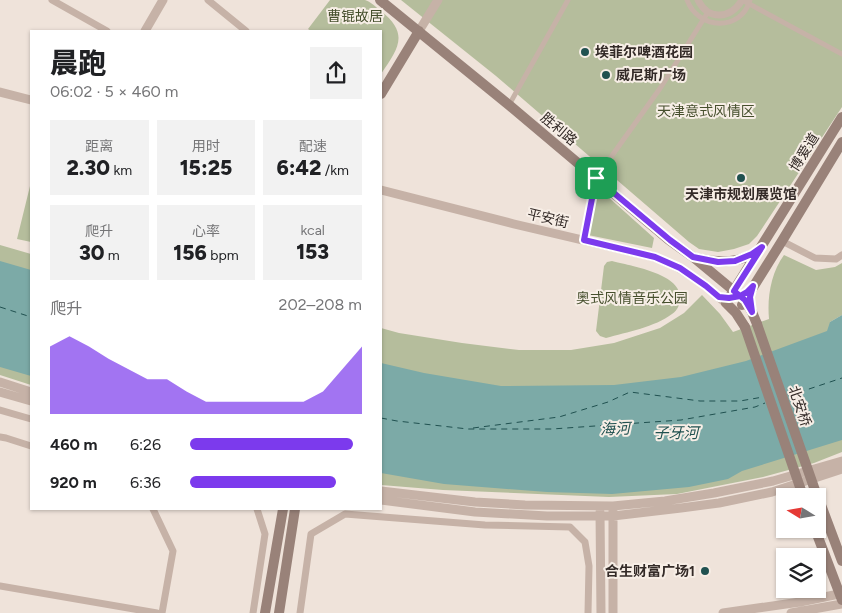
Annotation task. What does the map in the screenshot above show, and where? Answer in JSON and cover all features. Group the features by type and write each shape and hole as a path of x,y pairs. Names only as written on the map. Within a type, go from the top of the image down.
{"main road":[{"name":"胜利路","path":"380,0 693,257 732,298 752,312 757,324"},
{"path":"382,92 419,31"},
{"name":"博爱道","path":"732,298 842,116"},
{"name":"博爱道","path":"753,286 842,142"},
{"path":"693,257 718,262 735,261 752,254 762,247"},
{"path":"732,298 747,292 753,286"},
{"path":"752,312 750,297 753,286"},
{"name":"北安桥","path":"732,298 736,313 745,327 800,488"},
{"name":"北安桥","path":"757,324 814,488"},
{"path":"265,613 283,510"},
{"path":"279,613 295,510"},
{"name":"北安桥","path":"826,519 842,561"},
{"path":"818,538 841,598"}],"street":[{"path":"52,0 105,30"},
{"path":"146,30 163,0"},
{"path":"208,0 245,30"},
{"path":"419,31 438,0"},
{"path":"508,105 568,0"},
{"path":"687,0 695,14 704,20 714,23 724,23 734,19 742,13 745,1"},
{"path":"698,0 703,8 716,15 724,15 731,12 745,1"},
{"path":"745,1 842,54"},
{"path":"584,240 596,178 661,87 708,12"},
{"path":"0,92 30,100"},
{"name":"平安街","path":"382,190 655,257 672,264 706,286 732,298"},
{"path":"782,241 815,258 836,259 842,256"},
{"path":"0,382 30,392"},
{"path":"0,392 30,401"},
{"path":"0,410 30,419"},
{"path":"0,437 30,446"},
{"path":"382,491 475,502 600,507 714,494 773,481 842,461"},
{"path":"382,500 475,512 547,516 613,516 728,501 772,492 842,469"},
{"path":"613,506 613,613"},
{"path":"600,507 601,613"},
{"path":"153,510 173,551 162,613"},
{"path":"253,613 265,534 257,510"},
{"path":"300,613 311,534 345,514 485,525 570,527 585,542 589,566 588,613"},
{"path":"0,586 157,613"},
{"path":"724,613 841,598"},
{"path":"791,613 841,598"}],"green space":[{"name":"曹锟故居","path":"330,0 365,0 390,19 396,27 398,42 392,57 382,72 382,30 308,29"},
{"name":"天津意式风情区","path":"401,0 842,0 842,107 757,236 749,244 718,252 699,249 496,76"},
{"path":"30,186 30,242 17,239"},
{"path":"597,187 654,238 652,248 588,235"},
{"path":"0,245 30,254 30,385 0,375"},
{"name":"子牙河","path":"784,255 816,270 835,267 842,263 842,315 830,322 842,321 842,452 814,463 763,477 677,494 609,497 443,490 382,485 382,328 399,333 462,343 519,350 571,350 614,343 660,328 684,313 702,295 720,314 733,332 769,319 771,286"},
{"name":"奥式风情音乐公园","path":"612,261 653,272 672,282 678,289 680,297 676,311 665,319 649,326 606,338 600,336 596,331 604,266 607,262"}],"water":[{"path":"0,261 30,270 30,376 0,367"},
{"name":"子牙河","path":"842,315 842,440 742,471 728,479 689,487 612,494 547,492 444,484 382,473 382,363 424,373 501,386 614,385 681,377 746,361 827,331 830,322"}],"ferry route":[{"path":"0,307 30,317"},
{"path":"788,396 842,378"},
{"path":"473,428 559,417 608,402 630,392 700,401 740,401 763,397"},
{"path":"787,394 795,392"},
{"path":"382,418 468,429 552,429 681,420 755,407 765,403"}],"place":[{"name":"埃菲尔啤酒花园","path":"585,52"},
{"name":"威尼斯广场","path":"606,75"},
{"name":"天津市规划展览馆","path":"741,178"},
{"name":"合生财富广场1","path":"705,571"}],"route":[{"path":"596,178 584,240 655,257 672,264 706,286 719,297 733,298 740,296 745,300 752,312 750,297 753,286 740,296 734,291 762,247 752,254 735,261 718,262 693,257 596,178"}],"water label":[{"name":"海河","path":"615,429"}]}
